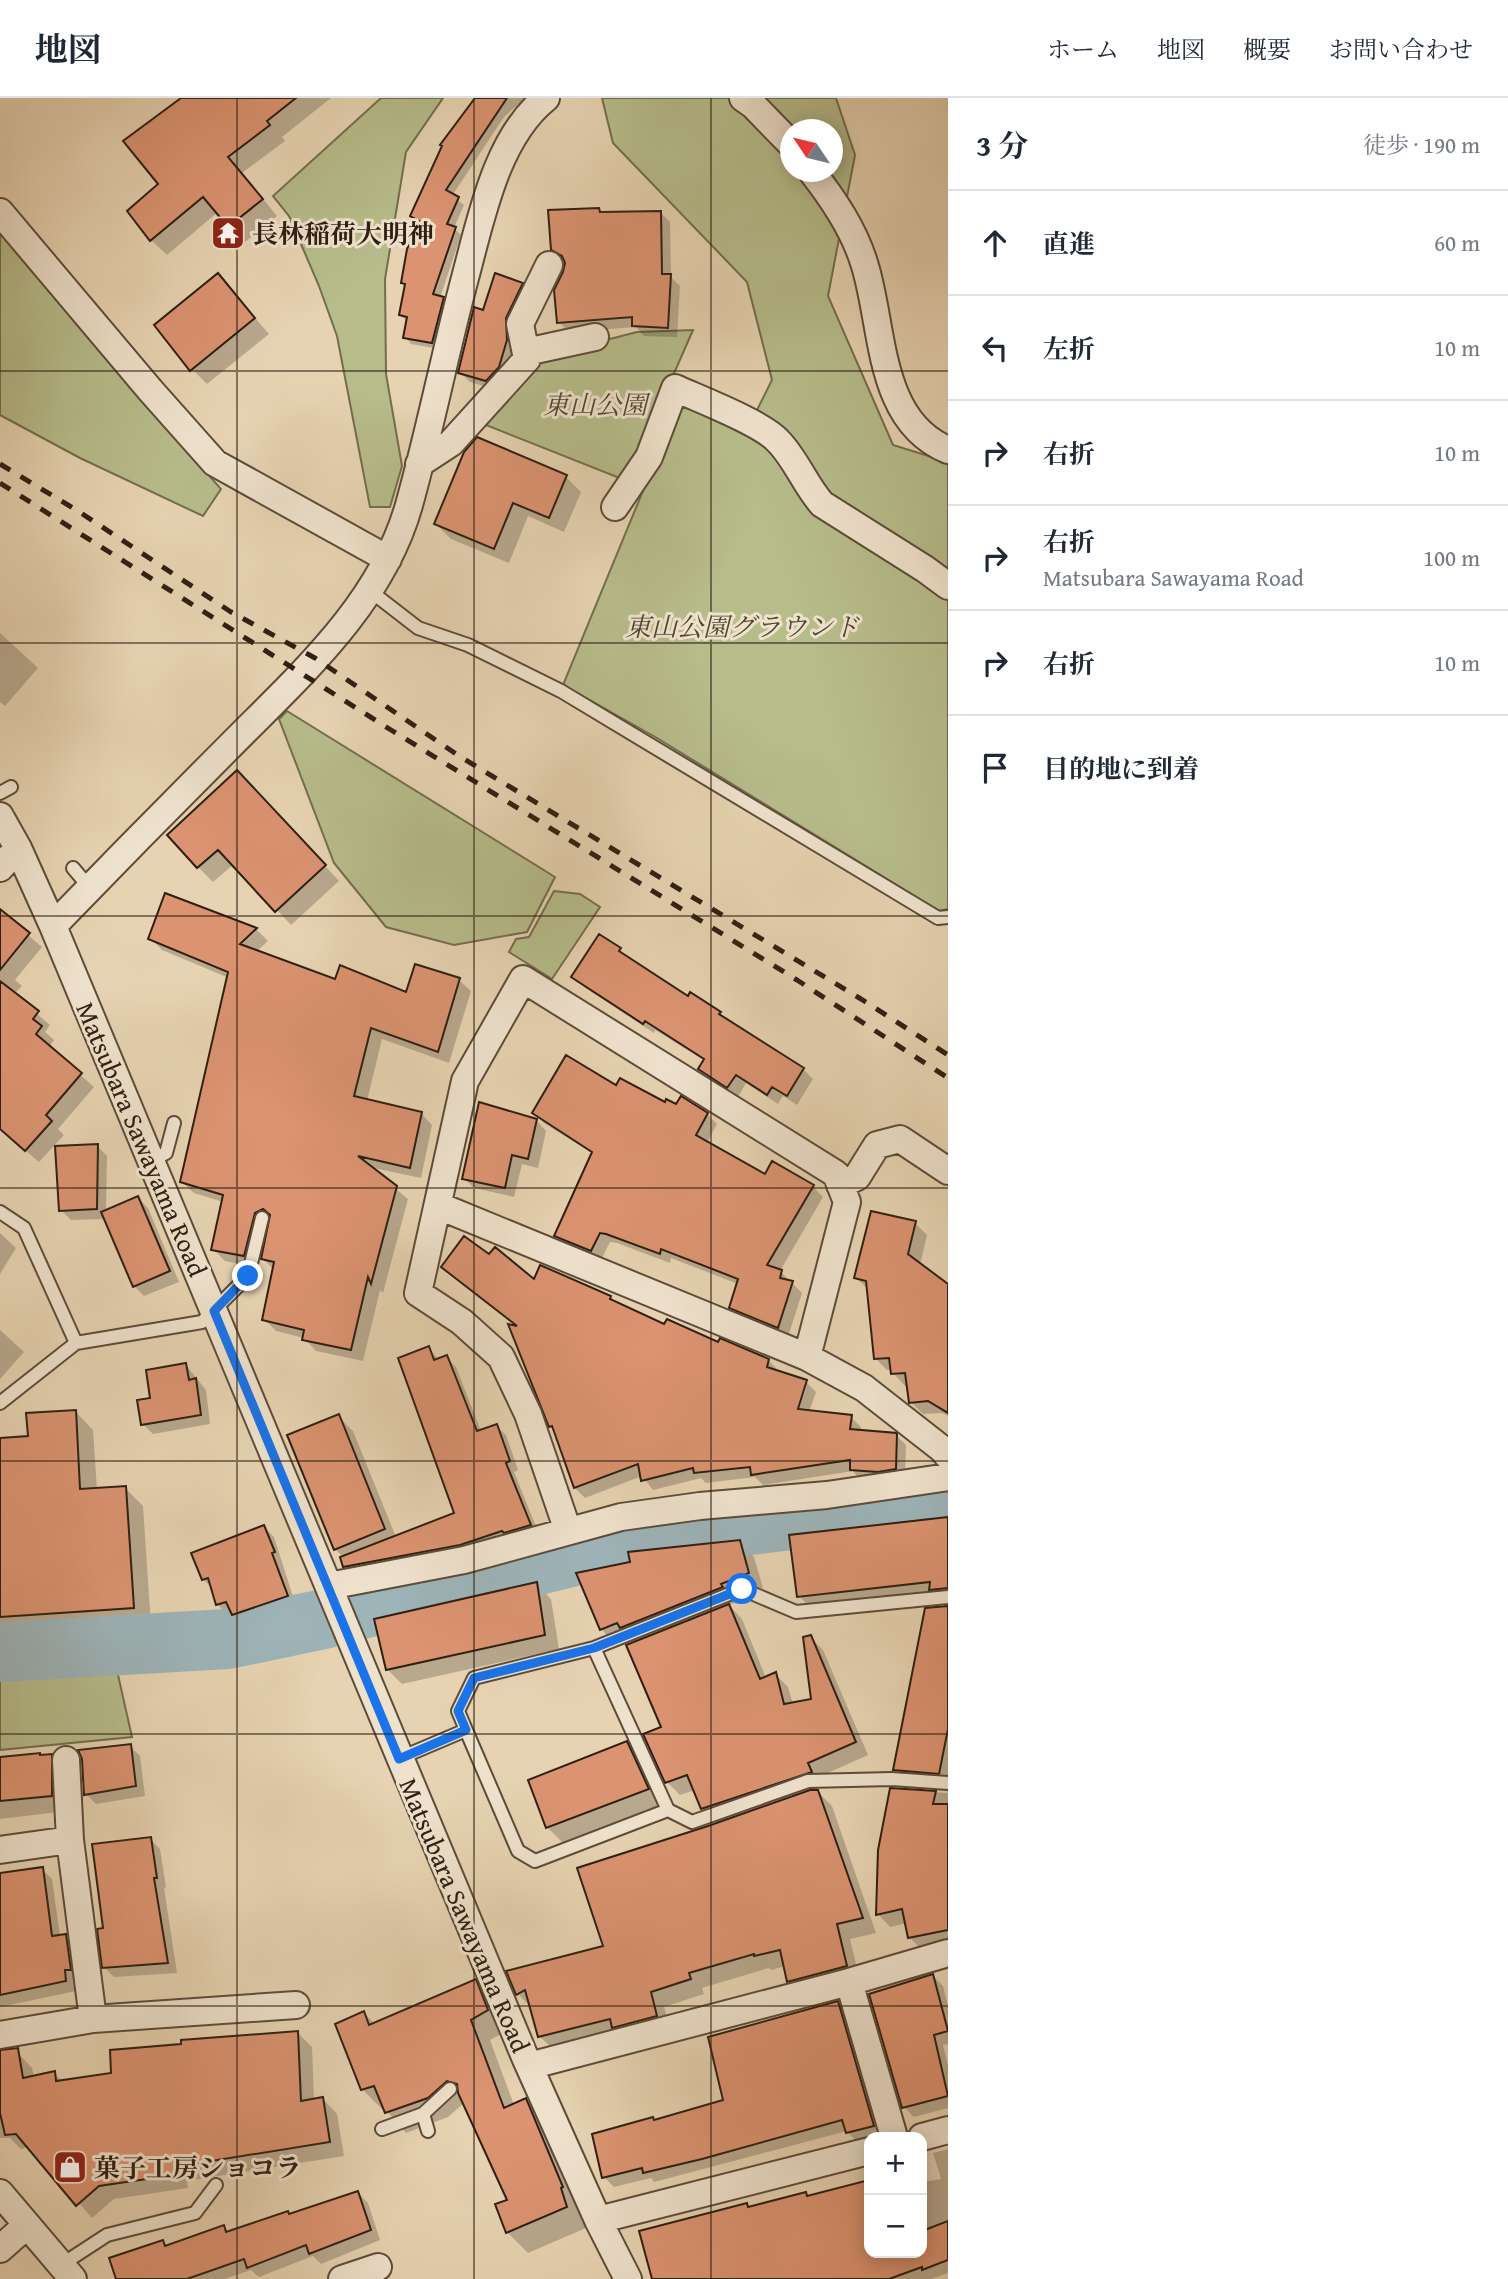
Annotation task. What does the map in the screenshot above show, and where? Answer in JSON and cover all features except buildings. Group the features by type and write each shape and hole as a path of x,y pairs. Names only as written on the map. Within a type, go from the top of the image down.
{"street":[{"path":"53,926 301,674 357,611 388,559 409,508 459,299 499,166 514,134 546,98"},
{"path":"743,98 753,104 780,132"},
{"path":"820,182 849,228 865,265 883,359 903,413 935,444 948,450"},
{"path":"0,212 215,463 388,559"},
{"path":"419,464 451,443 527,359 520,324 549,265"},
{"path":"526,352 594,337"},
{"path":"615,507 649,457 675,388 752,424 777,439 810,491 822,504 948,586"},
{"name":"Matsubara Sawayama Road","path":"0,816 18,848 53,926 592,2222 628,2279"},
{"path":"0,868 18,848"},
{"path":"568,1531 528,1414 500,1357 462,1322 418,1293 466,1080 523,979 836,1174 847,1202 807,1357"},
{"path":"840,1185 857,1177 877,1145 900,1139 948,1171"},
{"path":"439,1206 807,1357 864,1388 942,1448 948,1456"},
{"path":"329,1586 464,1560 634,1515 700,1506 827,1495 948,1477"},
{"path":"65,1760 70,1840 93,2019"},
{"path":"0,1850 70,1840"},
{"path":"529,2066 849,1982 948,1953"},
{"path":"849,1982 893,2132"},
{"path":"0,2035 93,2019 296,2005"},
{"path":"927,2136 948,2130"},
{"path":"592,2222 864,2152"},
{"path":"0,2193 67,2272"},
{"path":"0,2249 27,2225"},
{"path":"342,2279 378,2267"}],"lane":[{"path":"369,590 418,628 468,645 561,691 938,918 948,917"},
{"path":"73,868 90,888"},
{"path":"151,1161 166,1153 174,1123"},
{"path":"0,1212 24,1228 76,1343"},
{"path":"0,1403 76,1343 202,1322 248,1276 262,1219"},
{"path":"667,1810 535,1861 518,1851 458,1711 474,1678 594,1648 742,1589 796,1612 948,1597"},
{"path":"594,1648 667,1810 692,1822 808,1782 892,1779 948,1783"},
{"path":"399,1759 466,1730"},
{"path":"382,2129 423,2114 450,2089"},
{"path":"423,2114 428,2131"},
{"path":"67,2272 107,2235 195,2213 216,2185"}],"green space":[{"path":"381,98 443,98 406,152 385,279 386,374 402,466 390,507 370,507 337,336 289,216 273,196"},
{"path":"602,98 836,98 843,119 855,155 828,296 893,445 948,462 948,580 828,500 754,416 772,380 747,282 613,143"},
{"path":"0,232 221,489 203,516 80,458 0,415"},
{"name":"東山公園","path":"693,330 627,481 481,423 540,357 637,332"},
{"name":"東山公園グラウンド","path":"682,396 746,428 948,593 948,909 939,911 657,738 563,685"},
{"path":"287,711 555,877 527,932 454,945 386,927 334,863 279,719"},
{"path":"554,891 580,894 600,907 552,979 509,952 516,939 529,937"},
{"path":"116,1666 132,1737 0,1750 0,1674"}],"waterway":[{"path":"354,1611 599,1550 675,1534 948,1501"},
{"path":"0,1652 228,1639 324,1619"}],"railway":[{"path":"0,464 78,511 231,612 315,658 459,756 861,999 948,1055"},
{"path":"0,483 391,730 797,980 948,1078"}],"place":[{"name":"長林稲荷大明神","path":"228,233"},
{"name":"菓子工房ショコラ","path":"70,2167"}],"route":[{"path":"248,1276 214,1311 399,1759 466,1730 458,1711 474,1678 594,1648 742,1589"}]}
